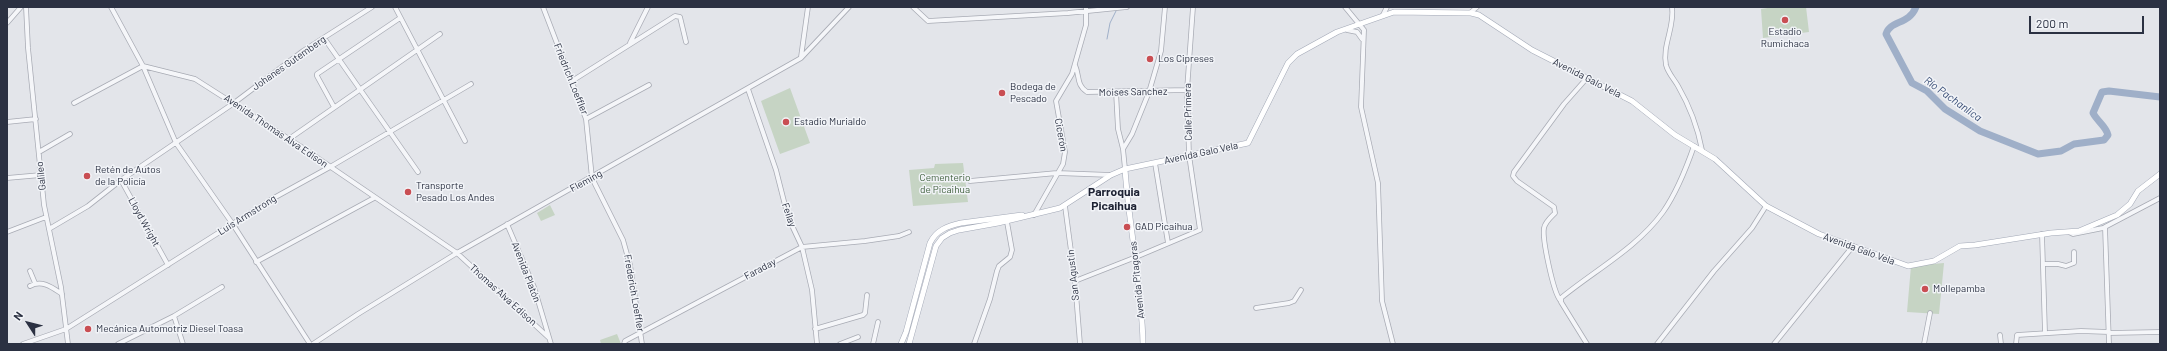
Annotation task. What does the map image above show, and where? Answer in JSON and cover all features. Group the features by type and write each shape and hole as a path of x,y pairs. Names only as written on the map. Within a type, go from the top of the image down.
{"main road":[{"name":"Avenida Galo Vela","path":"909,344 936,246 950,232 1007,222 1065,206 1111,175 1125,169 1248,143 1292,58 1337,32 1394,12 1470,13 1479,15 1532,50 1632,101 1675,135 1715,159 1766,206 1819,234 1908,266 1934,261 1960,246 1975,246 2042,234 2086,229 2117,214 2130,204 2138,191 2160,174"},
{"name":"Avenida Pitagoras","path":"1125,169 1128,207 1142,305 1143,344"},
{"name":"Avenida Galo Vela","path":"901,344 906,332 930,243 936,234 951,225 961,223 1022,215 1032,216"}],"street":[{"path":"7,23 21,7"},
{"name":"Galileo","path":"26,7 28,48 46,217 62,294 68,344"},
{"path":"110,7 143,66 176,143 232,223 310,344"},
{"name":"Johanes Gutemberg","path":"49,229 88,206 121,180 234,102 303,51 372,7"},
{"path":"395,7 465,141"},
{"name":"Friedrich Loeffler","path":"543,7 586,119 592,178"},
{"path":"630,44 648,7"},
{"path":"801,58 808,7"},
{"name":"Fleming","path":"313,344 364,310 457,253 592,178 680,126 801,58 849,7"},
{"path":"913,7 928,20 1127,7"},
{"path":"1123,149 1132,134 1149,92 1161,51 1165,7"},
{"name":"Calle Primera","path":"1168,243 1200,230 1189,155 1187,90 1193,7"},
{"path":"1345,7 1357,24 1364,30 1362,40 1361,107 1378,183 1382,301 1393,344"},
{"path":"1383,15 1387,7"},
{"path":"1470,13 1477,7"},
{"path":"1672,7 1671,29 1666,44 1666,66 1686,104 1702,150"},
{"name":"Cicerón","path":"1032,216 1063,164 1065,152 1056,101 1069,81 1075,65 1086,25 1086,9"},
{"path":"572,81 677,15 680,17 686,42"},
{"path":"334,106 317,76 320,71 400,18"},
{"path":"1337,32 1350,30 1357,32 1362,40"},
{"path":"289,139 334,106 440,34"},
{"path":"324,38 418,172"},
{"name":"Moises Sanchez","path":"1075,65 1078,82 1081,88 1087,92 1149,92 1187,90"},
{"path":"74,103 143,66"},
{"name":"Avenida Thomas Alva Edison","path":"143,66 195,79 234,102 457,253"},
{"path":"1587,344 1560,300 1551,277 1544,232 1546,223 1555,213 1554,207 1517,181 1513,176 1514,172 1564,104 1588,78"},
{"name":"Luis Armstrong","path":"23,344 66,329 232,223 471,84"},
{"path":"586,119 649,85"},
{"name":"Feilay","path":"748,89 776,170 788,217 802,247 812,290 817,344"},
{"path":"1116,92 1118,129 1123,149 1125,169"},
{"path":"7,122 36,119"},
{"path":"39,152 70,134"},
{"path":"1560,300 1633,244 1658,218 1676,190 1694,146"},
{"path":"1075,281 1168,243 1155,162"},
{"path":"970,182 1057,173 1111,175"},
{"path":"7,178 41,174"},
{"name":"Frederich Loeffler","path":"592,178 623,240 630,265 642,344"},
{"name":"Lloyd Wright","path":"121,180 168,265"},
{"path":"256,262 374,198"},
{"path":"2069,232 2073,234 2105,227 2160,198"},
{"name":"San Agustin","path":"1065,206 1075,281 1080,344"},
{"path":"1657,344 1752,228 1766,206"},
{"path":"7,232 46,217"},
{"path":"974,344 990,299 999,266 1010,257 1012,250 1007,222"},
{"name":"Avenida Platón","path":"507,224 530,276 551,344"},
{"path":"2105,227 2109,344"},
{"name":"Faraday","path":"624,344 625,341 802,247 865,241 899,236 909,232"},
{"path":"2042,234 2045,333"},
{"path":"1774,344 1853,246"},
{"path":"2044,264 2066,266 2074,263 2074,252"},
{"name":"Thomas Alva Edison","path":"457,253 548,337"},
{"path":"30,271 36,283"},
{"path":"30,286 36,283 49,286 62,294"},
{"path":"118,344 174,316 222,287"},
{"path":"1256,308 1289,303 1294,301 1301,290"},
{"path":"815,329 863,315 865,312 867,295"},
{"path":"1924,344 1930,313"},
{"path":"174,316 183,344"},
{"path":"873,344 878,322"},
{"path":"2016,344 2017,335 2081,331 2160,332"},
{"path":"2000,335 2001,344"},
{"path":"840,344 858,337"}],"green space":[{"name":"Estadio Rumichaca","path":"1774,7 1806,7 1809,32 1763,38 1761,9"},
{"name":"Estadio Murialdo","path":"790,88 810,143 780,154 761,101"},
{"name":"Cementerio de Picaihua","path":"963,163 968,202 913,206 909,170 934,168 935,164"},
{"path":"550,205 555,215 541,221 537,213"},
{"name":"Mollepamba","path":"1944,263 1939,314 1907,312 1911,266"},
{"path":"617,334 621,344 601,344 600,340"}],"waterway":[{"name":"Río Pachanlica","path":"1916,7 1909,17 1891,26 1886,34 1912,83 1927,91 1945,109 1980,131 2038,154 2061,151 2074,144 2104,140 2108,135 2107,132 2093,113 2102,92 2109,91 2160,97"},
{"path":"1107,39 1110,23 1117,9"}],"place":[{"name":"Estadio Rumichaca","path":"1785,20"},
{"name":"Los Cipreses","path":"1150,59"},
{"name":"Bodega de Pescado","path":"1002,93"},
{"name":"Estadio Murialdo","path":"786,122"},
{"name":"Retén de Autos de la Policía","path":"87,176"},
{"name":"Transporte Pesado Los Andes","path":"408,192"},
{"name":"GAD Picaihua","path":"1127,227"},
{"name":"Mollepamba","path":"1925,289"},
{"name":"Mecánica Automotriz Diesel Toasa","path":"88,329"}],"district":[{"name":"Parroquia Picaihua","path":"1114,199"}]}
